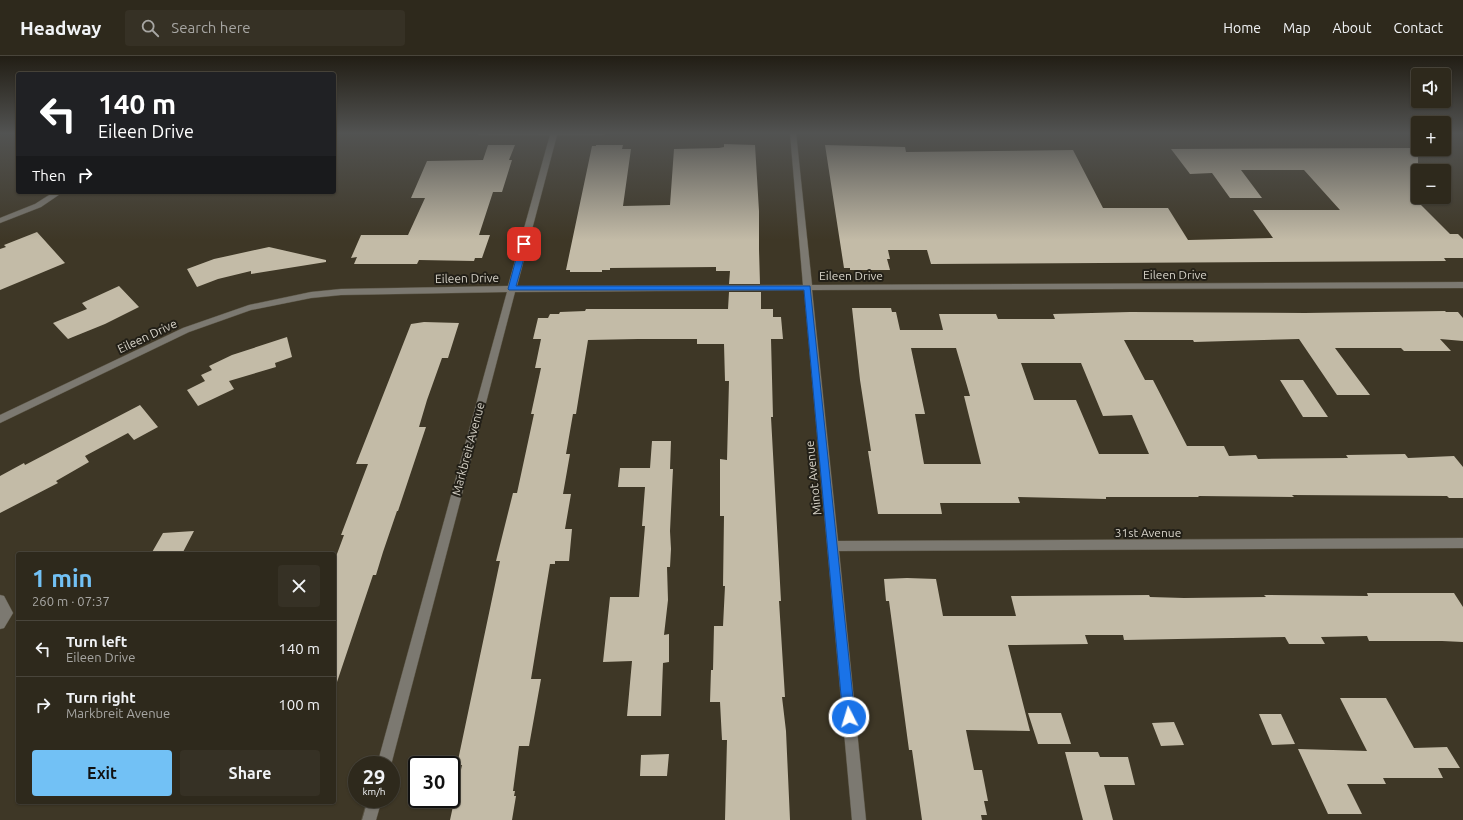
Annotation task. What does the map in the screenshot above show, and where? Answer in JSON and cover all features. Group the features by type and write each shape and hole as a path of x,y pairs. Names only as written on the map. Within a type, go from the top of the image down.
{"street":[{"name":"Markbreit Avenue","path":"386,756 544,169"},
{"name":"Minot Avenue","path":"796,169 859,820"},
{"path":"0,221 31,209 56,194"},
{"name":"Eileen Drive","path":"0,419 186,330 249,308 296,298 341,292 807,287 1463,285"},
{"name":"31st Avenue","path":"832,546 1463,544"},
{"path":"0,600 7,613 0,624"},
{"path":"369,820 372,808"}],"building":[{"path":"424,169 509,169 502,192 493,192 479,235 490,235 482,258 475,258 474,261 419,260 417,264 354,264 357,257 351,258 361,235 408,235 425,198 411,198"},
{"path":"587,169 628,169 623,206 670,205 673,169 756,169 759,211 760,284 729,284 730,271 716,271 716,267 610,268 610,270 602,270 602,272 570,272 570,270 566,270"},
{"path":"829,169 1083,169 1103,208 1168,208 1188,240 1273,238 1253,210 1340,210 1304,170 1241,170 1262,198 1230,198 1212,173 1190,174 1186,169 1411,169 1411,204 1420,204 1450,234 1458,234 1463,239 1463,258 1444,258 1446,261 931,264 927,250 888,250 890,259 887,259 890,270 850,270 850,268 844,268"},
{"path":"37,232 65,263 0,290 0,249 6,247 4,245"},
{"path":"269,247 326,260 326,262 251,274 251,271 218,279 197,287 187,269 214,259"},
{"path":"119,286 139,307 105,324 68,339 53,323 87,309 82,303"},
{"path":"729,292 761,292 761,309 773,309 773,317 781,317 783,339 771,339 773,417 771,417 785,697 782,697 786,731 790,820 725,820 727,740 722,740 720,702 710,702 711,670 713,670 714,626 723,626 725,586 723,586 724,516 720,516 720,459 727,460 729,381 725,381 724,344 697,344 697,339 638,339 588,340 576,414 573,414 566,454 570,454 563,494 571,494 565,529 572,529 569,561 555,561 555,564 550,564 531,679 541,679 529,746 519,746 513,791 515,791 514,796 516,796 512,820 450,820 453,808 460,808 460,774 462,765 460,765 459,756 500,561 496,561 513,493 517,493 534,414 531,414 541,368 535,368 541,339 533,339 538,318 548,318 550,314 559,314 560,312 585,311 586,309 728,309"},
{"path":"852,308 891,308 892,312 896,312 900,330 943,330 939,314 996,314 998,319 1055,319 1053,314 1130,312 1458,312 1463,318 1463,341 1440,339 1451,351 1404,351 1401,348 1335,348 1370,395 1337,395 1299,339 1194,342 1193,340 1124,340 1145,380 1153,380 1187,446 1224,446 1229,456 1256,455 1258,459 1348,458 1346,455 1405,454 1408,458 1454,456 1463,467 1463,498 1449,498 1447,496 1292,495 1294,497 1198,496 1199,497 1106,497 1106,499 1018,497 1020,503 940,503 942,514 878,514 868,451 871,451 860,380","holes":["911,348 956,348 970,396 964,396 981,464 924,464 915,414 925,414","1021,363 1081,363 1103,416 1132,415 1149,454 1099,454 1076,400 1034,400"]},
{"path":"424,322 459,323 448,358 442,358 427,400 419,427 426,427 376,575 373,575 337,682 336,557 344,535 341,535 368,464 356,464 411,324"},
{"path":"287,337 292,357 275,363 276,367 229,381 234,389 198,406 187,390 205,381 201,375 212,370 209,366 232,355"},
{"path":"1280,380 1303,380 1328,417 1303,417"},
{"path":"140,405 158,427 134,440 128,433 85,456 89,462 56,481 58,483 0,513 0,476 24,463 25,465"},
{"path":"652,441 671,441 670,469 673,469 670,531 671,549 670,567 667,567 668,600 664,635 669,634 669,662 663,663 661,716 627,716 632,661 603,662 610,597 639,597 645,526 642,526 645,487 618,487 620,468 650,468"},
{"path":"194,531 183,552 152,552 163,533"},
{"path":"884,579 936,579 943,616 1016,616 1011,596 1149,595 1150,597 1184,598 1266,597 1264,595 1368,596 1367,593 1454,593 1463,607 1463,642 1369,641 1367,636 1321,637 1325,644 1289,644 1285,637 1124,640 1123,635 1085,635 1088,644 1008,645 1030,731 966,730 974,770 982,770 988,801 984,801 987,815 981,815 982,820 922,820 912,750 909,750 889,601 886,601"},
{"path":"1340,698 1386,698 1414,748 1447,747 1460,768 1438,768 1443,778 1383,778 1386,784 1347,784 1362,814 1328,814 1298,749 1367,751"},
{"path":"1028,713 1061,713 1071,744 1038,744"},
{"path":"1259,714 1281,714 1295,744 1272,745"},
{"path":"1174,722 1184,745 1161,746 1152,723"},
{"path":"1065,752 1098,752 1100,757 1128,757 1135,785 1104,785 1113,820 1083,820"},
{"path":"669,754 667,776 640,776 641,755"}],"route":[{"path":"524,244 512,289 807,287 849,717"}]}
